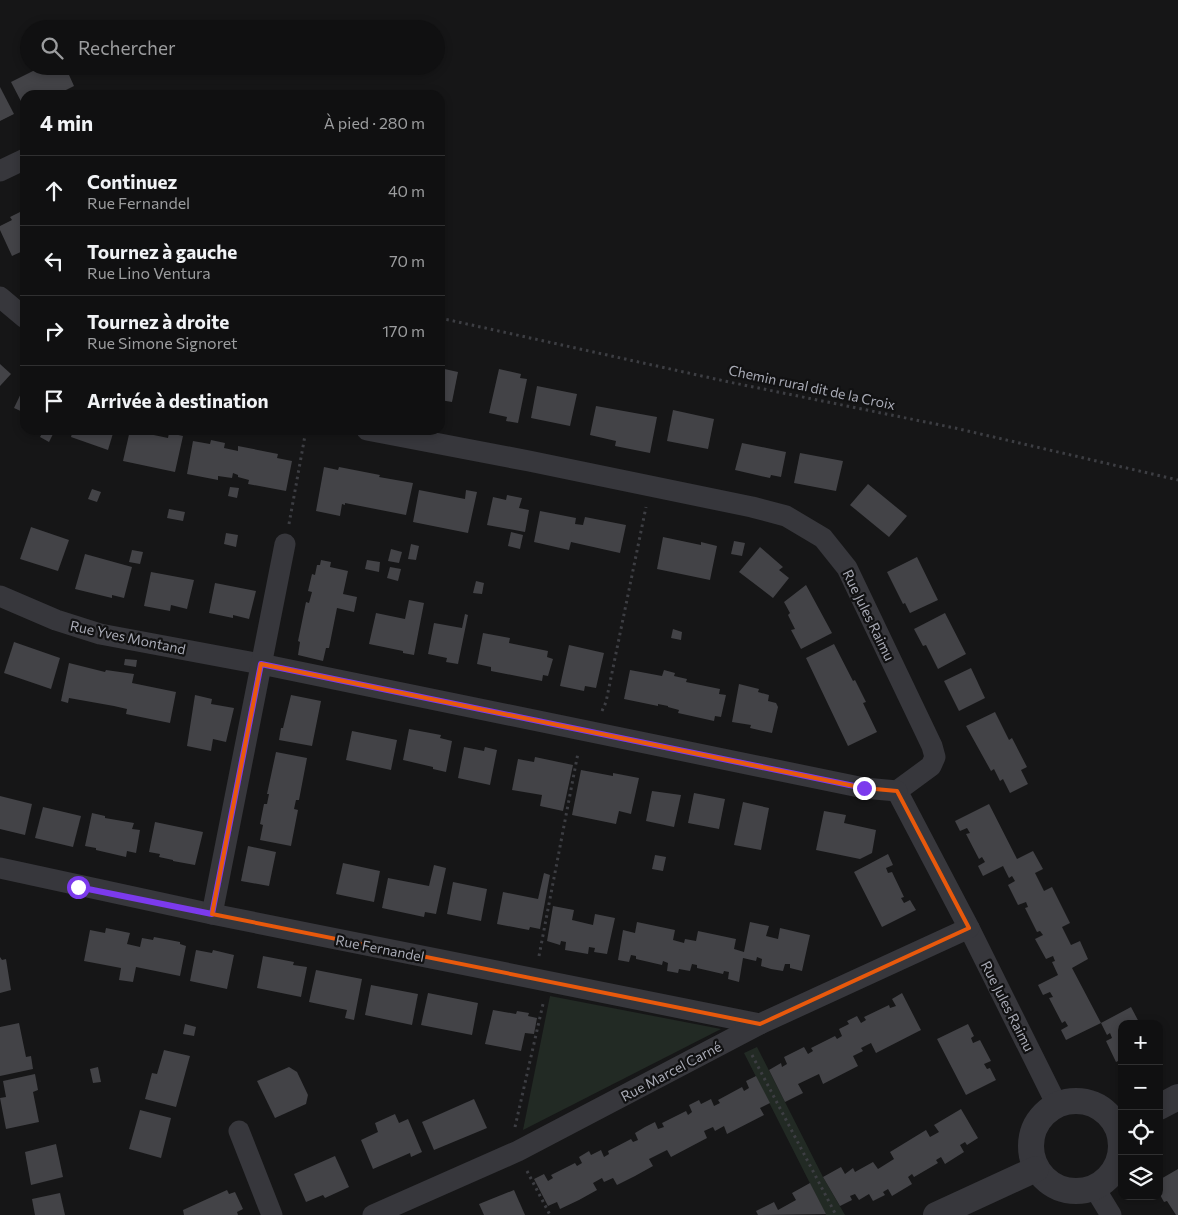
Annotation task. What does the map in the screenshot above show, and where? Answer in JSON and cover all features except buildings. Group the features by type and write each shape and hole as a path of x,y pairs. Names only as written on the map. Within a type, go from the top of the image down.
{"street":[{"path":"0,171 20,161"},
{"path":"0,297 20,314"},
{"name":"Rue Jules Raimu","path":"393,435 752,507 786,516 823,538 847,568 932,746 935,757 931,766 898,791 1057,1105"},
{"path":"212,914 285,544"},
{"name":"Rue Yves Montand","path":"0,596 56,620 100,634 261,664 846,784 898,791"},
{"name":"Rue Fernandel","path":"0,868 212,914 760,1024"},
{"name":"Rue Marcel Carné","path":"374,1215 518,1151 760,1024 969,928"},
{"path":"1163,1104 1178,1097"},
{"path":"1118,1126 1098,1107 1085,1102 1057,1105 1045,1113 1036,1125 1031,1139 1031,1154 1036,1169 1050,1183 1068,1191 1082,1191 1094,1188 1106,1180 1115,1169 1120,1155"},
{"path":"239,1131 272,1215"},
{"path":"936,1215 1036,1169"},
{"path":"1094,1188 1111,1215"}],"path":[{"name":"Chemin rural dit de la Croix","path":"445,319 720,380 955,428 1178,480"},
{"path":"285,544 305,435"},
{"path":"548,982 515,1131 518,1151 550,1215"},
{"path":"741,1034 836,1215"}],"highlighted area":[{"path":"261,664 864,788 897,791 969,928 760,1024 212,914"}],"shaded area":[{"path":"550,996 721,1029 523,1130"},
{"path":"757,1047 823,1177 845,1215 826,1215 744,1053"}],"route":[{"path":"78,887 212,914 261,664 864,788"}]}
